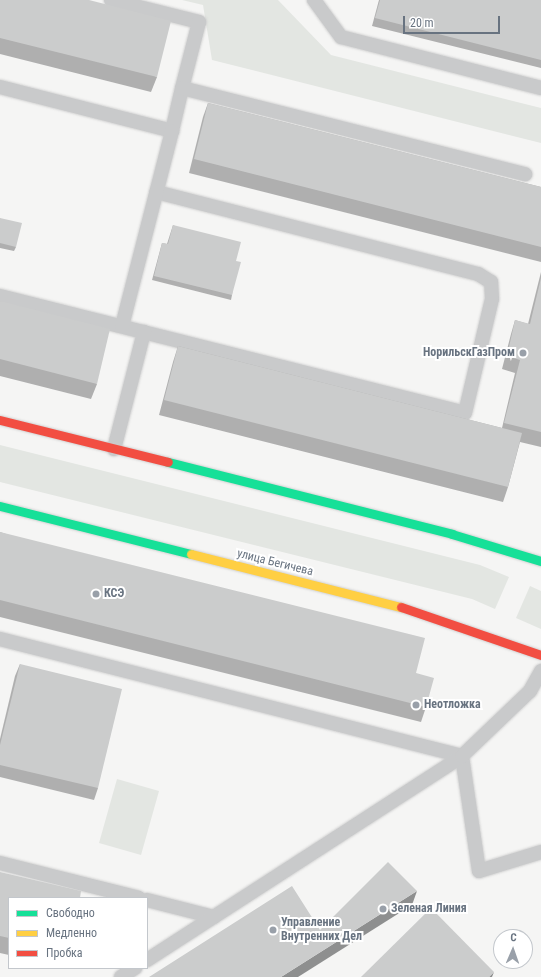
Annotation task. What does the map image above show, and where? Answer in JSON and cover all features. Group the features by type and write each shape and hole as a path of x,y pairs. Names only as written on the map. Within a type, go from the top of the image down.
{"street":[{"path":"0,420 452,534 541,561"},
{"name":"улица Бегичева","path":"0,506 432,615 541,655"}],"lane":[{"path":"111,0 199,22 122,326"},
{"path":"314,0 341,37 541,88"},
{"path":"0,87 172,131"},
{"path":"182,88 525,174"},
{"path":"0,296 465,412 492,299 491,282 478,274 156,192"},
{"path":"114,449 144,332"},
{"path":"0,639 462,756"},
{"path":"148,959 462,756 530,691 541,671"},
{"path":"462,756 479,871 541,852"},
{"path":"0,863 135,897"},
{"path":"148,900 214,917"},
{"path":"121,977 133,969"}],"shaded area":[{"path":"182,0 278,0 331,55 541,108 541,143 212,60 203,5"},
{"path":"0,445 480,565 509,577 495,609 472,599 0,482"},
{"path":"530,586 541,591 541,629 516,618"},
{"path":"117,779 159,791 141,855 99,843"}],"building":[{"path":"0,0 89,0 171,21 157,77 0,38"},
{"path":"380,0 541,0 541,60 375,18"},
{"path":"208,103 541,187 541,247 194,159"},
{"path":"0,218 22,223 16,247 0,243"},
{"path":"173,225 241,242 236,261 241,262 232,295 154,276 162,243 168,244"},
{"name":"НорильскГазПром","path":"541,278 541,432 504,423 520,360 507,356 515,320 530,324"},
{"path":"0,301 110,329 97,384 0,359"},
{"path":"178,346 522,433 508,487 164,400"},
{"path":"0,532 425,638 416,673 434,678 426,707 0,600"},
{"path":"20,664 122,689 98,788 0,765 0,745"},
{"path":"388,862 417,891 281,977 149,977 292,886 320,930"},
{"path":"0,872 81,891 80,897 8,897 8,938 0,936"},
{"path":"431,908 494,972 489,977 361,977"}],"traffic: fast":[{"path":"168,462 452,534 541,561"},
{"path":"0,506 191,554"}],"traffic: slow":[{"path":"191,554 401,607"}],"traffic: jam":[{"path":"0,420 168,462"},
{"path":"401,607 541,655"}],"place":[{"name":"НорильскГазПром","path":"523,353"},
{"name":"КСЭ","path":"96,594"},
{"name":"Неотложка","path":"416,705"},
{"name":"Зеленая Линия","path":"383,909"},
{"name":"Управление Внутренних Дел","path":"273,930"}]}
